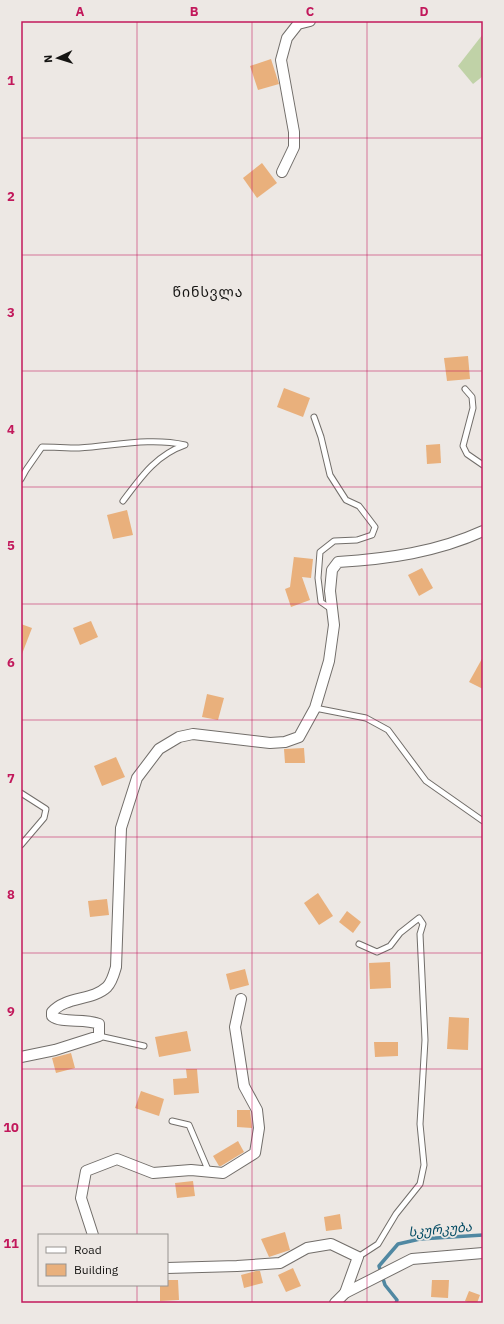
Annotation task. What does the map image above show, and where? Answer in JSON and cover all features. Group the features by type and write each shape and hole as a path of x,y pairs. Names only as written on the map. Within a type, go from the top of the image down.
{"street":[{"path":"282,172 294,147 294,132 281,60 287,38 298,24 310,21"},
{"path":"21,1057 54,1050 99,1036 99,1024 82,1020 56,1019 52,1016 52,1012 57,1007 95,994 107,987 112,980 116,967 121,828 137,778 159,750 179,737 193,734 270,743 285,742 299,737 315,708 329,661 334,625 330,591 332,570 338,562 391,557 428,551 466,539 483,531"},
{"path":"92,1234 81,1198 86,1171 117,1159 153,1173 191,1170 223,1173 255,1153 259,1128 257,1110 244,1086 235,1027 241,999"},
{"path":"168,1268 280,1263 306,1248 331,1244 358,1258 345,1294"},
{"path":"335,1303 345,1294 412,1259 483,1253"}],"lane":[{"path":"465,389 472,397 473,408 463,446 467,454 483,465"},
{"path":"314,417 321,437 330,475 346,500 359,506 375,527 372,535 357,540 334,541 320,552 318,578 321,602 332,610"},
{"path":"21,480 42,447 78,448 128,443 174,443 185,445 174,449 147,468 123,501"},
{"path":"315,708 366,718 388,730 426,781 483,821"},
{"path":"21,793 46,809 44,818 21,845"},
{"path":"358,1258 378,1244 396,1214 420,1184 424,1165 420,1124 425,1040 420,934 423,924 419,918 400,933 390,946 377,952 359,944"},
{"path":"99,1036 144,1046"},
{"path":"172,1121 189,1125 209,1172"}],"green space":[{"path":"483,34 483,76 473,84 458,66"}],"building":[{"path":"271,59 279,84 258,90 250,66"},
{"path":"262,163 277,183 257,198 243,178"},
{"path":"468,356 470,379 447,381 444,358"},
{"path":"284,388 310,398 303,417 277,407"},
{"path":"440,444 441,463 427,464 426,445"},
{"path":"127,510 133,535 113,539 107,515"},
{"path":"294,556 313,559 311,578 302,577 310,600 291,607 285,589 290,587"},
{"path":"422,568 433,588 419,596 408,575"},
{"path":"91,621 98,637 80,645 73,628"},
{"path":"21,624 32,628 22,654 21,654"},
{"path":"483,657 483,689 469,682"},
{"path":"207,694 224,698 218,720 202,717"},
{"path":"304,748 305,763 285,763 284,749"},
{"path":"116,757 125,777 102,786 94,766"},
{"path":"318,893 333,916 319,925 304,903"},
{"path":"107,899 109,915 90,917 88,901"},
{"path":"347,911 361,922 353,933 339,922"},
{"path":"390,962 391,988 370,989 369,963"},
{"path":"245,969 249,985 230,990 226,974"},
{"path":"449,1017 469,1018 468,1050 447,1049"},
{"path":"187,1031 191,1051 159,1057 155,1037"},
{"path":"374,1042 398,1042 398,1056 375,1057"},
{"path":"71,1053 75,1068 56,1073 52,1058"},
{"path":"186,1069 197,1069 199,1093 174,1095 173,1079 187,1078"},
{"path":"141,1091 164,1099 159,1116 135,1108"},
{"path":"237,1110 250,1110 252,1128 237,1127"},
{"path":"238,1141 244,1152 219,1166 213,1156"},
{"path":"193,1181 195,1196 177,1198 175,1183"},
{"path":"340,1214 342,1229 326,1231 324,1217"},
{"path":"285,1232 290,1250 269,1257 261,1239"},
{"path":"293,1268 301,1286 286,1292 278,1275"},
{"path":"260,1271 263,1283 244,1288 241,1275"},
{"path":"168,1280 178,1280 179,1300 160,1301 160,1286 168,1286"},
{"path":"432,1280 449,1280 448,1298 431,1297"},
{"path":"469,1291 480,1295 477,1303 465,1301"}],"waterway":[{"name":"სკურკუბა","path":"396,1303 397,1300 385,1285 379,1266 398,1244 420,1239 483,1235"}],"district":[{"name":"წინსვლა","path":"208,292"}]}
